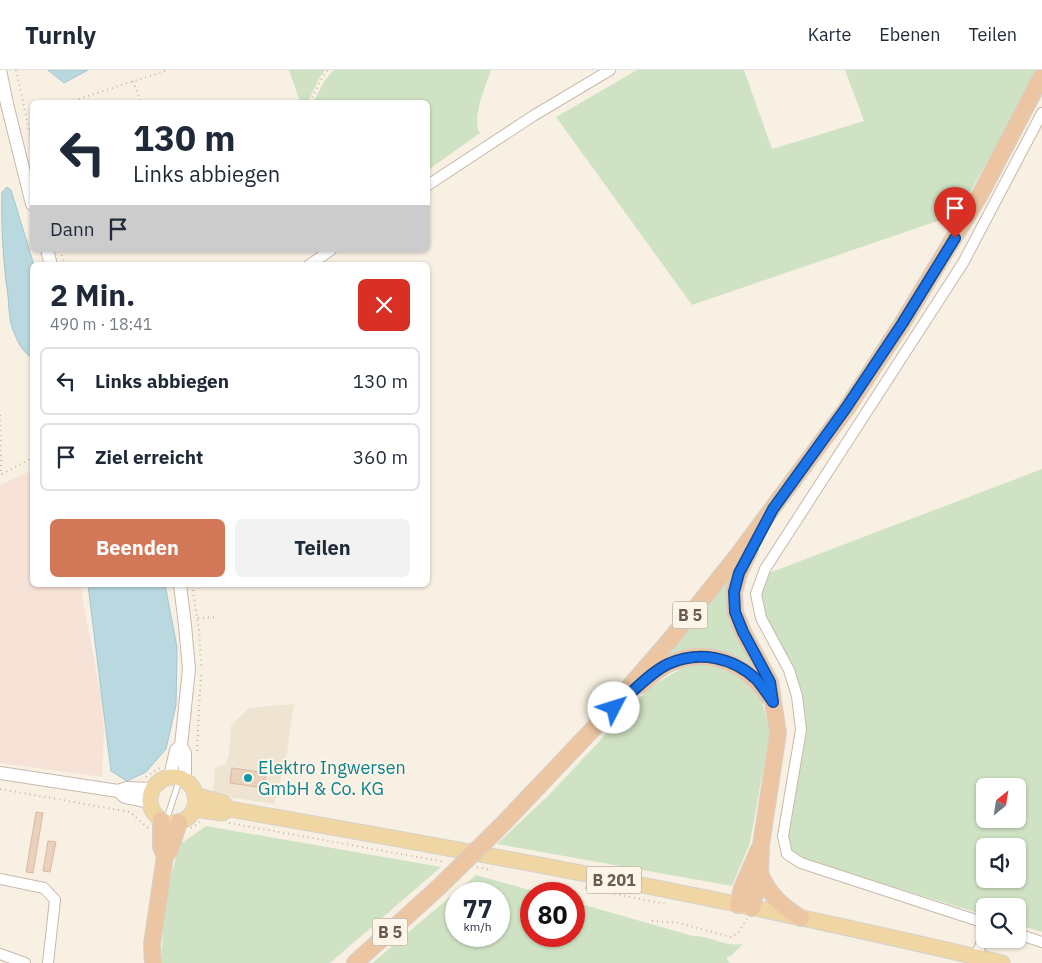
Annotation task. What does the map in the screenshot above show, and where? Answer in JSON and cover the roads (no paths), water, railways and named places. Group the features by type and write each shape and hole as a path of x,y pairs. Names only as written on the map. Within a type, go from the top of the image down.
{"highway":[{"name":"B 5","path":"355,963 439,887 501,826 603,718 669,642 773,509 846,408 902,324 981,193 1042,76"},
{"path":"745,906 760,873 761,845 778,734 770,682 743,632 735,612 734,592 746,557 773,509"},
{"path":"603,718 667,665 689,657 711,656 738,665 758,681 773,702"},
{"path":"153,963 152,944 165,856 170,850 168,826"},
{"path":"745,906 742,888 761,845"},
{"path":"760,873 768,890 778,901 801,918"}],"main road":[{"path":"178,778 193,789 195,802 185,819 168,826 151,809 151,795 156,783 178,778"},
{"name":"B 201","path":"195,802 228,816 476,853 745,906 1002,963"}],"street":[{"path":"0,70 6,104 30,196"},
{"path":"430,184 533,116 610,70"},
{"path":"976,921 801,863 787,854 783,836 801,730 797,696 789,670 761,618 756,594 765,569 962,263 1042,114"},
{"path":"313,262 328,252"},
{"path":"178,778 185,753 181,746 189,669 180,587"},
{"path":"0,773 118,790 127,788 151,795"},
{"path":"0,879 44,888 55,900 48,963"},
{"path":"1026,937 1042,942"},
{"path":"976,957 980,948"},
{"path":"0,954 25,963"}],"lane":[{"path":"168,826 178,778"}],"water":[{"path":"48,70 88,70 64,83"},
{"path":"7,187 11,190 33,262 30,262 30,356 20,346 10,317 4,257 2,192"},
{"path":"88,587 165,587 177,647 176,705 166,749 146,772 127,781 111,771"}],"place":[{"name":"Elektro Ingwersen GmbH & Co. KG","path":"248,778"}]}
